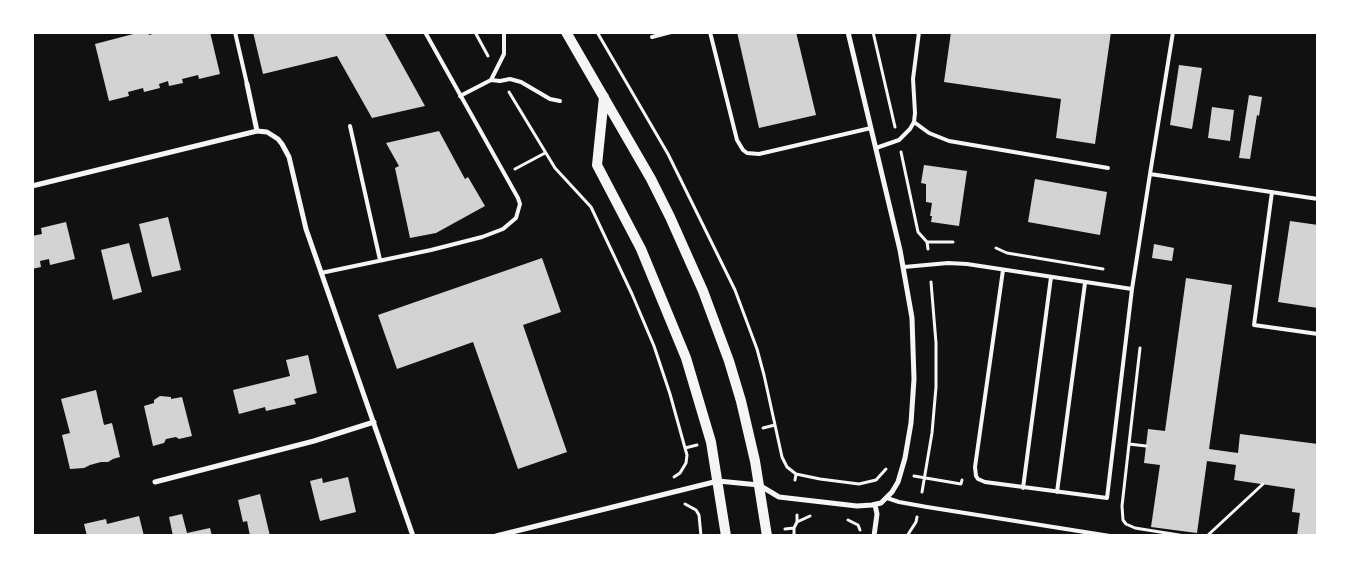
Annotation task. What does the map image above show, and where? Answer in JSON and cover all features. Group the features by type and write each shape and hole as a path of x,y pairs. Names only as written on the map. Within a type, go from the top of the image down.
{"main road":[{"path":"566,32 651,179 709,306 741,401 759,485 767,536"},
{"path":"604,97 598,165 636,240 686,358 707,426 726,536"}],"street":[{"path":"496,536 718,481 759,485 779,497 856,506 875,504 887,498 896,485 905,458 913,403 914,339 904,267 848,32"},
{"path":"247,84 258,132"},
{"path":"32,186 258,132 272,134 286,150 306,228 414,536"},
{"path":"155,482 314,441 374,422"},
{"path":"874,536 878,514 875,504"}],"lane":[{"path":"235,32 247,84"},
{"path":"321,273 432,250 493,234 516,218 520,204 518,198 425,32"},
{"path":"460,96 491,80 504,54 504,32"},
{"path":"652,37 671,32"},
{"path":"710,32 737,140 742,150 747,153 759,154 871,128"},
{"path":"876,148 899,140 914,122 913,78 919,32"},
{"path":"1003,270 975,471 978,479 982,482 1107,498 1132,289 1173,32"},
{"path":"491,80 515,80 528,85 550,99 560,100"},
{"path":"914,122 928,133 949,141 1108,168"},
{"path":"350,126 380,260"},
{"path":"1150,174 1318,199"},
{"path":"1272,192 1254,325 1318,334"},
{"path":"904,267 948,263 967,264 1132,289"},
{"path":"1023,488 1051,277"},
{"path":"1057,492 1084,283"},
{"path":"887,498 927,507 1110,536"}],"path":[{"path":"475,32 489,59"},
{"path":"597,32 668,154 731,282 757,349 782,457 787,467 796,474 859,484 876,480 886,469 889,470"},
{"path":"504,87 510,93 555,168 591,207 614,254 657,354 687,458 684,468 668,479"},
{"path":"514,170 546,153"},
{"path":"927,242 954,242"},
{"path":"996,248 1007,253 1103,269"},
{"path":"922,492 935,409 937,368 931,282"},
{"path":"1141,341 1122,506 1123,520 1126,524 1135,528 1185,536"},
{"path":"760,429 775,425"},
{"path":"1129,444 1146,446"},
{"path":"685,448 699,445"},
{"path":"795,480 796,474"},
{"path":"911,476 961,484 962,480"},
{"path":"1207,536 1262,484"},
{"path":"681,504 690,506 699,515 701,536"},
{"path":"796,515 797,522"},
{"path":"794,536 794,528 797,522 805,516 814,515"},
{"path":"906,536 916,522 917,517"},
{"path":"844,520 858,525 861,536"},
{"path":"785,528 794,528"}],"building":[{"path":"141,32 148,32 149,35 161,32 210,32 220,74 199,79 198,75 182,79 183,83 169,86 168,81 159,84 160,88 144,92 143,88 128,92 129,96 109,101 95,44"},
{"path":"253,32 384,32 425,106 372,118 337,56 263,74"},
{"path":"737,32 796,32 816,115 759,128"},
{"path":"951,32 1111,32 1095,144 1056,138 1061,99 944,82"},
{"path":"1179,65 1202,68 1192,129 1170,125"},
{"path":"1249,95 1262,97 1250,159 1239,158"},
{"path":"1212,107 1234,110 1230,141 1208,138"},
{"path":"439,131 465,179 468,177 485,206 436,233 410,238 395,168 399,166 386,143"},
{"path":"924,165 967,171 959,226 931,222 932,203 926,202 926,184 921,183"},
{"path":"1035,179 1107,192 1100,235 1028,222"},
{"path":"168,217 181,270 152,277 139,224"},
{"path":"1290,221 1318,225 1318,308 1278,302"},
{"path":"66,222 75,259 50,265 49,259 40,261 41,267 32,269 32,236 42,234 41,228"},
{"path":"129,243 142,292 113,300 101,250"},
{"path":"1154,244 1174,248 1172,261 1152,258"},
{"path":"542,258 561,312 523,325 567,452 518,469 473,342 397,369 378,315"},
{"path":"1186,278 1232,285 1209,449 1238,453 1240,434 1318,444 1318,536 1297,536 1300,513 1292,512 1295,489 1234,480 1236,465 1207,461 1197,533 1151,527 1160,465 1144,463 1148,429 1165,431"},
{"path":"308,355 317,393 294,399 296,404 266,411 265,407 239,414 233,390 290,376 286,360"},
{"path":"96,390 104,425 112,423 120,457 84,468 70,469 62,435 70,433 61,399"},
{"path":"160,396 171,397 171,399 182,397 192,436 166,439 164,443 153,446 144,406 154,403 154,400"},
{"path":"348,477 356,512 320,521 310,481 322,478 323,483"},
{"path":"260,494 270,536 250,536 247,521 243,522 238,500"},
{"path":"182,514 187,533 210,528 212,536 173,536 169,517"},
{"path":"139,516 144,536 87,536 84,524 106,519 107,524"}]}
